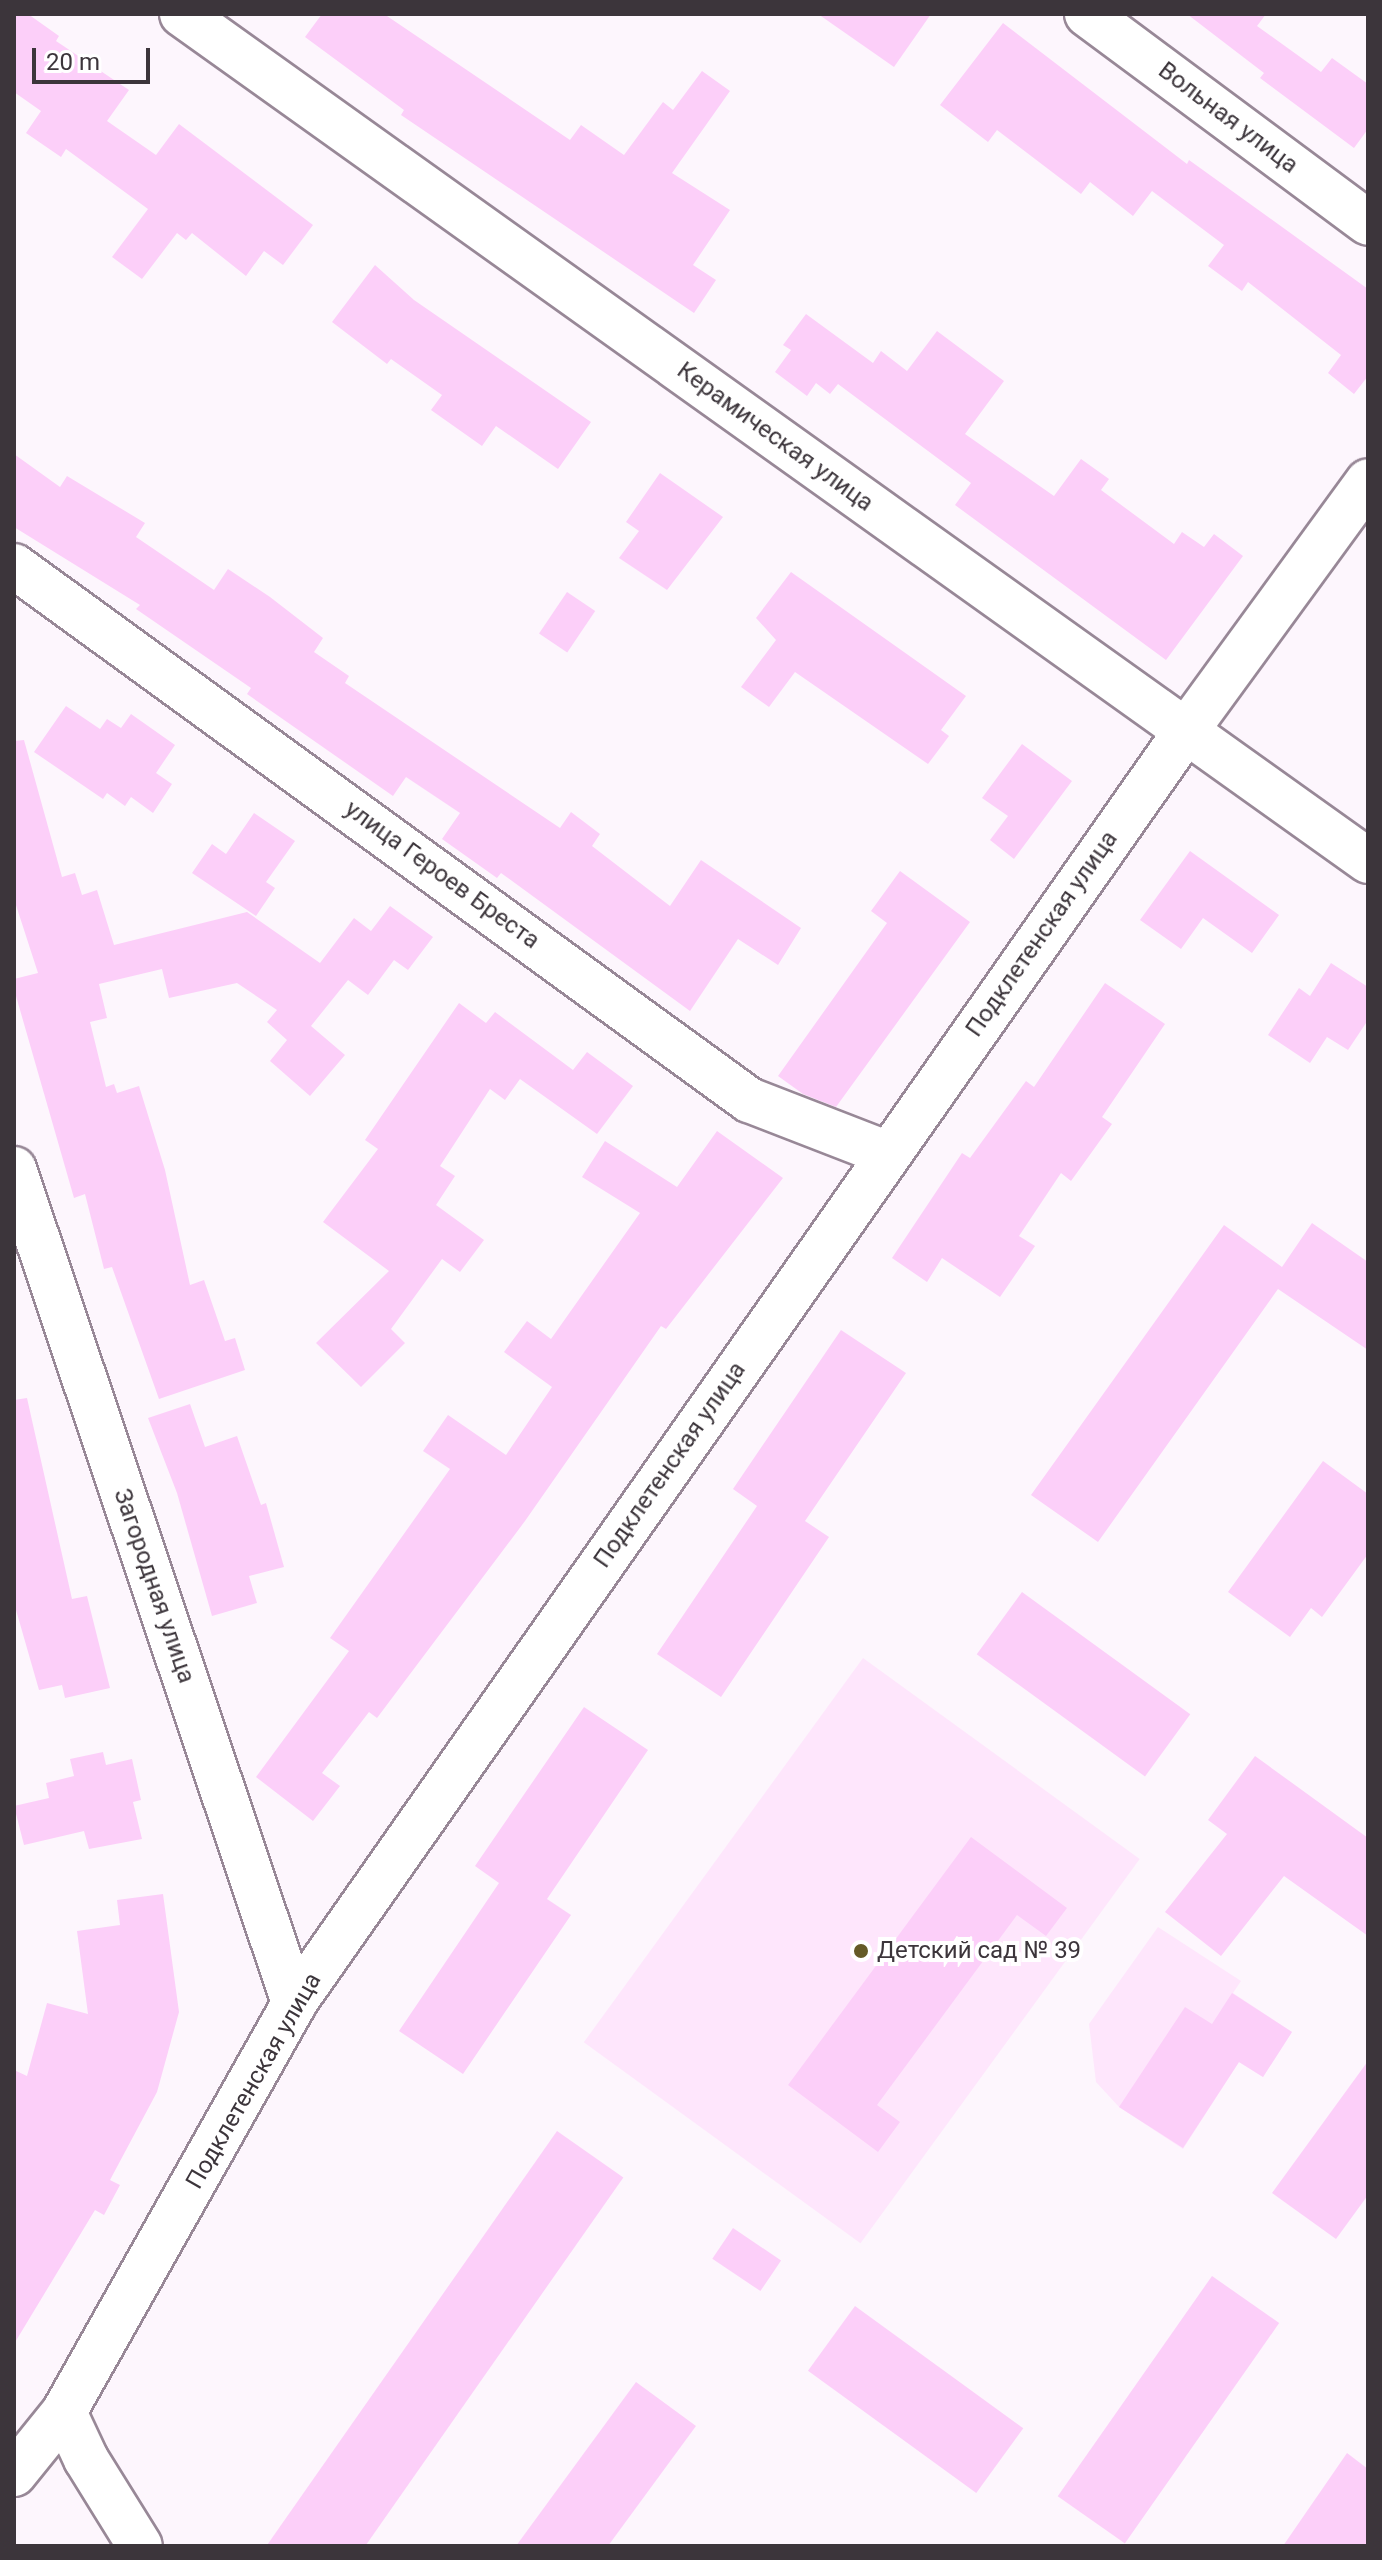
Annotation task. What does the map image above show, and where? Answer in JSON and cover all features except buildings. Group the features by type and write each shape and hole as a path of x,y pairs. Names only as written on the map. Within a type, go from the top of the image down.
{"street":[{"name":"Керамическая улица","path":"182,14 1368,861"},
{"name":"Вольная улица","path":"1087,14 1368,223"},
{"name":"Подклетенская улица","path":"14,2474 64,2412 294,2003 1186,731 1368,481"},
{"name":"улица Героев Бреста","path":"14,566 749,1100 888,1154"},
{"name":"Загородная улица","path":"14,1169 294,2003"},
{"path":"64,2412 86,2459 140,2546"}],"shaded area":[{"name":"Детский сад № 39","path":"863,1658 1140,1859 860,2243 584,2042"},
{"path":"1158,1927 1241,1981 1233,1993 1292,2032 1263,2077 1239,2062 1183,2149 1119,2107 1096,2082 1089,2024"}],"place":[{"name":"Детский сад № 39","path":"861,1951"}]}
